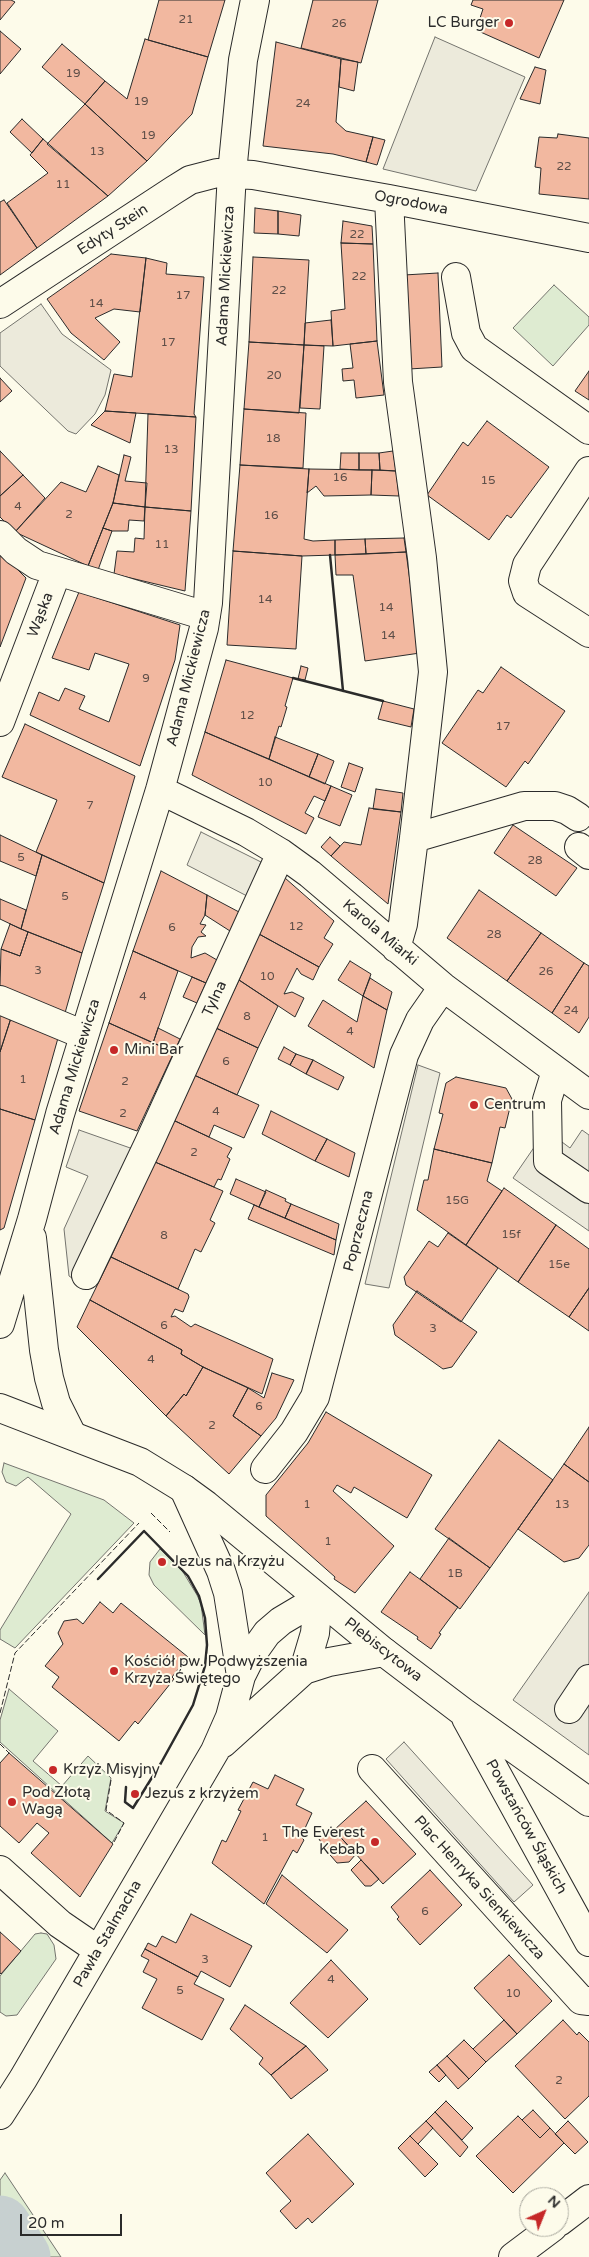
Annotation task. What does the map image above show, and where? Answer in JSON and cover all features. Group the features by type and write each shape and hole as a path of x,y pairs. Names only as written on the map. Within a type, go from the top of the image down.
{"street":[{"name":"Adama Mickiewicza","path":"0,1324 32,1219 60,1114 160,790 206,616 232,173 243,60 255,0"},
{"name":"Edyty Stein","path":"0,304 190,180 217,173 232,173"},
{"name":"Ogrodowa","path":"232,173 389,199 589,238"},
{"path":"389,199 398,382 422,558 433,672 403,924 396,948"},
{"path":"456,277 466,333 474,348 589,430"},
{"path":"589,471 527,565 522,581 527,593 589,633"},
{"name":"Wąska","path":"0,535 26,559 57,572 0,722"},
{"path":"57,572 206,616"},
{"name":"Karola Miarki","path":"160,790 246,832 281,853 310,874 443,987 589,1095"},
{"path":"414,838 524,806 555,806 567,810 578,817"},
{"name":"Tylna","path":"86,1275 148,1145 281,853"},
{"name":"Poprzeczna","path":"265,1469 294,1432 316,1397 404,1055 420,1020 443,987"},
{"path":"0,1000 84,1035"},
{"path":"556,1072 547,1100 548,1161 589,1189"},
{"name":"Adama Mickiewicza","path":"32,1219 32,1250 44,1350 56,1403 72,1435"},
{"name":"Plebiscytowa","path":"0,1408 140,1462 184,1489 384,1652 463,1712 589,1802"},
{"path":"184,1489 220,1571 228,1594 241,1676"},
{"path":"304,1670 316,1633 318,1599"},
{"name":"Pawła Stalmacha","path":"0,2115 24,2079 214,1751 230,1717 241,1676 252,1654 267,1633 281,1621 318,1599"},
{"path":"304,1670 329,1662 384,1652"},
{"name":"Pawła Stalmacha","path":"214,1751 304,1670"},
{"path":"569,1709 589,1679"},
{"name":"Powstańców Śląskich","path":"463,1712 589,1942"},
{"name":"Plac Henryka Sienkiewicza","path":"372,1769 581,2000 589,2001"},
{"path":"0,1870 60,1924 98,1950"},
{"path":"569,2214 589,2199"},
{"path":"513,2257 539,2237"}],"green space":[{"path":"554,285 589,317 589,325 553,366 513,328"},
{"path":"4,1463 104,1500 134,1523 15,1648 0,1639 0,1630 71,1514 28,1477 16,1486 6,1482 2,1472"},
{"path":"160,1549 183,1572 197,1595 201,1604 205,1635 154,1585 149,1575 150,1562"},
{"path":"9,1689 58,1731 33,1761 62,1786 88,1756 111,1778 105,1811 124,1823 112,1843 0,1742 0,1720"},
{"path":"35,1934 47,1934 54,1945 56,1959 17,2015 6,2016 0,2012 0,1976"},
{"path":"5,2173 61,2257 0,2257 0,2180"}],"shaded area":[{"path":"435,37 525,77 476,191 383,169"},
{"path":"41,304 62,334 111,370 105,395 95,414 76,434 68,431 0,366 0,333"},
{"path":"201,832 261,862 247,896 187,865"},
{"path":"418,1065 440,1073 389,1288 365,1284"},
{"path":"79,1130 136,1150 75,1280 69,1276 64,1229 88,1176 66,1167"},
{"path":"546,1130 570,1148 582,1130 589,1135 589,1231 513,1178"},
{"path":"589,1592 589,1755 513,1700"},
{"path":"404,1742 533,1885 514,1902 386,1759"}],"building":[{"path":"0,0 15,2 0,20"},
{"path":"159,0 225,0 208,57 148,40"},
{"path":"313,0 378,0 361,63 301,48"},
{"path":"473,0 564,0 539,58 476,30 483,9 471,5"},
{"path":"0,31 21,49 0,74"},
{"path":"145,39 208,57 192,114 147,161 85,104 105,81 127,99"},
{"path":"276,42 341,59 336,122 346,131 373,137 366,162 333,154 263,146"},
{"path":"62,44 105,81 85,104 42,67"},
{"path":"341,59 358,62 354,91 339,87"},
{"path":"535,67 546,70 540,104 520,99"},
{"path":"85,104 147,161 108,196 47,144"},
{"path":"22,119 43,139 32,153 10,132"},
{"path":"558,134 589,138 589,199 539,194 541,168 535,167 539,137 557,138"},
{"path":"373,137 385,140 377,165 366,162"},
{"path":"43,139 108,196 37,248 7,203 48,173 30,155"},
{"path":"4,200 37,248 0,275 0,202"},
{"path":"255,208 278,211 278,234 254,233"},
{"path":"278,211 301,215 299,236 278,234"},
{"path":"343,221 372,226 373,244 341,243"},
{"path":"341,243 373,244 377,341 333,346 331,311 345,309"},
{"path":"111,254 146,258 140,312 114,309 95,318 120,342 104,360 71,333 47,299"},
{"path":"253,257 309,260 304,345 249,342"},
{"path":"146,258 167,263 166,274 204,277 194,414 196,417 105,411 114,374 132,377"},
{"path":"438,273 442,367 409,369 404,275"},
{"path":"331,320 333,346 304,345 305,323"},
{"path":"377,341 384,395 356,398 354,380 343,381 342,369 353,368 350,344"},
{"path":"249,342 304,345 299,413 244,409"},
{"path":"304,345 324,346 320,409 300,408"},
{"path":"589,371 589,400 575,391"},
{"path":"0,378 12,391 0,402"},
{"path":"244,409 306,413 303,468 240,465"},
{"path":"105,411 136,413 130,443 91,425"},
{"path":"148,414 196,417 191,511 145,507"},
{"path":"487,421 549,467 511,518 507,515 489,540 427,495 463,442 468,446"},
{"path":"0,451 23,475 0,496"},
{"path":"393,451 396,471 380,470 379,453"},
{"path":"341,453 359,453 359,470 340,469"},
{"path":"359,453 379,453 380,470 359,470"},
{"path":"124,455 131,457 125,481 147,483 145,507 113,503"},
{"path":"240,465 309,469 304,539 313,541 335,540 335,555 302,556 233,551"},
{"path":"98,466 119,475 113,503 88,566 15,532 61,482 86,492"},
{"path":"309,469 372,470 371,495 324,496 316,486 307,493"},
{"path":"372,470 396,471 399,496 371,495"},
{"path":"23,475 45,498 15,532 0,517 0,496"},
{"path":"113,503 145,507 144,521 129,520 128,531 112,531 103,528"},
{"path":"145,507 191,511 185,591 114,574 117,551 134,552 135,538 144,539"},
{"path":"103,528 112,531 98,570 88,566"},
{"path":"404,538 406,552 366,554 365,539"},
{"path":"365,539 366,554 335,555 335,540"},
{"path":"233,551 302,556 296,649 227,645"},
{"path":"0,552 26,578 0,647"},
{"path":"406,552 420,653 365,661 353,575 336,575 335,555"},
{"path":"79,592 180,625 175,660 140,766 30,715 39,692 59,701 65,688 85,696 79,709 109,722 129,664 95,653 89,670 52,658"},
{"path":"226,660 293,678 285,706 287,707 269,759 205,732"},
{"path":"301,666 308,668 305,680 298,679"},
{"path":"501,667 565,711 528,764 525,761 506,787 442,743 478,690 483,693"},
{"path":"383,701 414,709 411,727 378,719"},
{"path":"25,724 135,776 104,883 36,852 57,800 2,777"},
{"path":"205,732 331,786 325,801 314,796 305,813 314,818 306,834 192,775"},
{"path":"275,737 318,754 309,777 269,759"},
{"path":"318,754 334,761 325,784 309,777"},
{"path":"349,763 363,768 355,792 341,787"},
{"path":"331,786 352,795 340,826 318,817"},
{"path":"376,789 403,793 401,812 373,809"},
{"path":"369,808 401,812 388,904 331,856 344,842 361,845"},
{"path":"513,825 577,868 556,896 494,853"},
{"path":"0,835 42,855 36,876 0,861"},
{"path":"330,837 340,846 331,856 321,847"},
{"path":"42,855 104,883 82,953 21,929"},
{"path":"161,871 207,895 205,915 200,924 206,925 201,932 206,936 198,937 192,947 191,958 205,953 217,960 206,983 133,951"},
{"path":"285,878 334,921 324,938 333,944 319,967 259,934"},
{"path":"479,890 541,933 507,981 447,938"},
{"path":"207,895 239,912 230,931 205,915"},
{"path":"0,899 26,910 21,929 0,919"},
{"path":"10,924 28,932 20,956 1,949"},
{"path":"28,932 82,953 65,1013 0,986 1,949 20,956"},
{"path":"541,933 584,963 552,1013 507,981"},
{"path":"259,934 319,967 313,980 301,974 297,968 284,994 292,992 304,998 295,1017 239,980"},
{"path":"133,951 178,971 153,1043 109,1023"},
{"path":"350,961 371,974 363,996 338,980"},
{"path":"584,963 589,966 589,1017 579,1033 552,1013"},
{"path":"192,977 206,983 197,1003 183,997"},
{"path":"370,978 392,992 387,1010 363,996"},
{"path":"239,980 278,1006 258,1048 216,1028"},
{"path":"363,996 387,1010 374,1068 308,1026 323,1000 357,1022"},
{"path":"0,1014 11,1018 0,1052"},
{"path":"11,1018 58,1038 35,1120 0,1109 0,1052"},
{"path":"109,1023 174,1052 137,1131 79,1111"},
{"path":"158,1028 180,1039 174,1052 153,1043"},
{"path":"216,1028 258,1048 237,1095 194,1075"},
{"path":"284,1047 296,1054 290,1065 278,1059"},
{"path":"296,1054 313,1060 306,1074 290,1065"},
{"path":"313,1060 344,1077 338,1090 306,1074"},
{"path":"194,1075 259,1105 244,1138 214,1125 209,1137 173,1120"},
{"path":"456,1077 506,1088 512,1099 505,1128 500,1127 492,1163 434,1149 443,1114 439,1113 446,1083"},
{"path":"0,1109 35,1120 4,1228 0,1230"},
{"path":"271,1111 327,1139 315,1161 262,1134"},
{"path":"173,1120 232,1148 227,1157 230,1159 221,1180 218,1179 214,1187 155,1162"},
{"path":"327,1139 355,1153 349,1177 315,1161"},
{"path":"434,1149 492,1163 487,1181 502,1191 466,1245 417,1210 424,1180 428,1180"},
{"path":"155,1162 223,1191 210,1220 215,1223 201,1252 195,1249 178,1289 111,1257"},
{"path":"236,1179 266,1192 259,1207 230,1194"},
{"path":"504,1188 556,1225 518,1282 466,1245"},
{"path":"266,1190 286,1199 285,1201 291,1204 285,1218 259,1207"},
{"path":"291,1204 339,1224 336,1240 285,1218"},
{"path":"254,1205 336,1240 334,1255 248,1219"},
{"path":"556,1225 589,1249 589,1288 569,1317 518,1282"},
{"path":"448,1233 498,1268 461,1322 406,1285 404,1277 429,1241 438,1247"},
{"path":"111,1257 188,1294 189,1297 183,1312 175,1309 171,1317 175,1316 191,1327 195,1324 273,1359 262,1394 203,1367 181,1354 182,1350 90,1300"},
{"path":"589,1288 589,1331 569,1317"},
{"path":"417,1291 477,1332 452,1367 443,1369 395,1335 393,1325"},
{"path":"90,1300 182,1350 181,1354 203,1367 186,1396 184,1394 166,1416 77,1327"},
{"path":"203,1367 248,1388 233,1416 261,1436 229,1474 166,1416 184,1394 186,1396"},
{"path":"272,1373 294,1380 276,1418 261,1436 233,1416 248,1388 264,1398"},
{"path":"326,1412 432,1475 407,1518 354,1487 351,1493 337,1485 333,1491 394,1546 355,1593 334,1579 335,1577 266,1516 266,1495 308,1443"},
{"path":"589,1427 589,1482 564,1464"},
{"path":"499,1440 553,1480 490,1568 435,1529"},
{"path":"564,1464 589,1482 589,1545 579,1558 564,1562 518,1529"},
{"path":"449,1538 490,1568 460,1609 420,1579"},
{"path":"410,1572 458,1607 439,1633 441,1634 431,1649 417,1639 418,1637 381,1612"},
{"name":"Kościół pw. Podwyższenia Krzyża Świętego","path":"100,1602 113,1613 121,1603 188,1657 172,1677 174,1679 138,1724 135,1721 119,1741 52,1687 59,1677 45,1666 63,1644 58,1633 64,1621 77,1619 83,1624"},
{"path":"9,1753 113,1844 80,1897 31,1853 49,1833 37,1823 19,1843 0,1826 0,1763"},
{"path":"275,1775 304,1789 296,1805 312,1813 301,1837 304,1840 297,1853 293,1850 264,1904 212,1863 222,1840 226,1842 241,1811 238,1810 253,1782 268,1789"},
{"name":"The Everest Kebab","path":"366,1801 416,1854 383,1884 334,1830"},
{"path":"331,1827 356,1854 349,1862 337,1863 319,1839"},
{"path":"361,1860 379,1879 371,1886 365,1886 351,1870"},
{"path":"430,1870 462,1905 420,1945 397,1919 399,1917 391,1907"},
{"path":"282,1875 348,1930 327,1953 266,1904"},
{"path":"191,1914 252,1946 230,1987 201,1971 198,1977 145,1949 148,1943 156,1947 162,1936 176,1943"},
{"path":"0,1932 21,1951 1,1974 0,1973"},
{"path":"145,1949 198,1977 194,1984 224,1999 202,2040 142,2008 157,1979 143,1972 149,1960 141,1956"},
{"path":"509,1955 552,2001 517,2034 474,1988"},
{"path":"331,1960 368,1999 328,2038 290,2003"},
{"path":"245,2005 306,2046 271,2075 259,2064 263,2058 230,2029"},
{"path":"504,2020 517,2034 486,2062 473,2049"},
{"path":"563,2020 577,2035 579,2032 589,2042 589,2096 565,2119 515,2066"},
{"path":"464,2040 486,2062 469,2079 447,2056"},
{"path":"306,2046 328,2070 291,2099 271,2075"},
{"path":"447,2056 469,2079 458,2089 437,2065"},
{"path":"437,2065 446,2075 439,2082 429,2072"},
{"path":"446,2101 473,2128 462,2140 435,2112"},
{"path":"533,2110 550,2128 540,2138 522,2120"},
{"path":"435,2112 468,2147 460,2157 426,2121"},
{"path":"518,2116 540,2138 550,2128 564,2143 513,2193 476,2156"},
{"path":"426,2121 433,2128 418,2144 410,2136"},
{"path":"568,2121 588,2142 575,2154 555,2134"},
{"path":"308,2134 354,2184 312,2223 308,2218 296,2229 280,2211 291,2201 266,2173"},
{"path":"410,2136 438,2164 425,2177 398,2148"}],"waterway":[{"path":"0,2226 20,2257"}],"fence":[{"path":"151,1513 170,1532"},
{"path":"0,1713 15,1653 139,1523"},
{"path":"0,1744 9,1753"},
{"path":"111,1780 106,1810 124,1823 113,1844"}],"wall":[{"path":"330,555 343,691"},
{"path":"293,678 383,701"},
{"path":"98,1579 144,1531 188,1576 199,1596 205,1618 207,1645 205,1666 193,1705 161,1763 133,1808 125,1802 126,1787"}],"place":[{"name":"LC Burger","path":"509,23"},
{"name":"Mini Bar","path":"114,1050"},
{"name":"Centrum","path":"474,1105"},
{"name":"Jezus na Krzyżu","path":"162,1562"},
{"name":"Kościół pw. Podwyższenia Krzyża Świętego","path":"114,1671"},
{"name":"Krzyż Misyjny","path":"53,1770"},
{"name":"Jezus z krzyżem","path":"135,1794"},
{"name":"Pod Złotą Wagą","path":"12,1802"},
{"name":"The Everest Kebab","path":"375,1842"}]}
